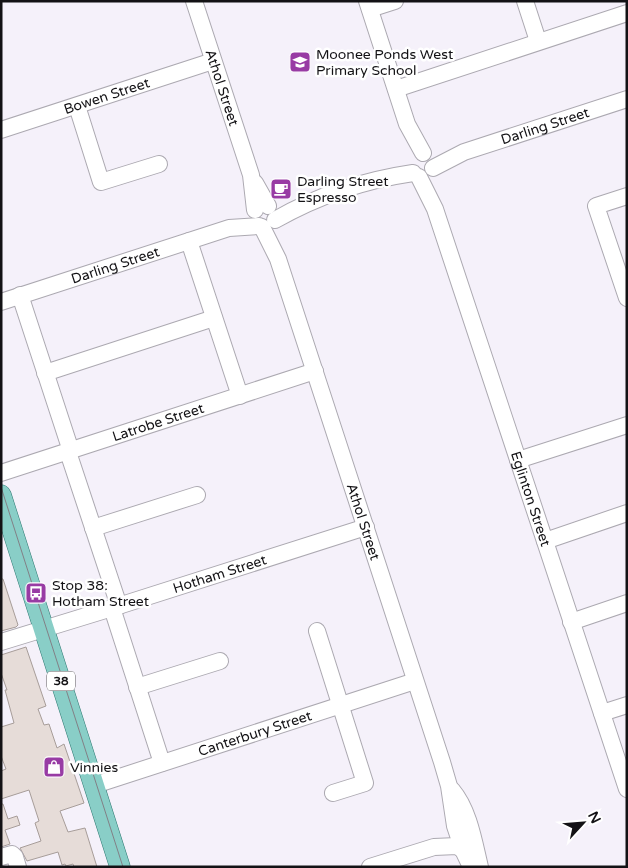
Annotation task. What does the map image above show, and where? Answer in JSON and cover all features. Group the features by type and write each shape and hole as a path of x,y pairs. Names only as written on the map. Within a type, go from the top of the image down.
{"main road":[{"name":"38","path":"1,495 120,867"}],"street":[{"name":"Athol Street","path":"194,1 449,786 458,797 460,835 471,867"},
{"path":"368,5 395,1"},
{"path":"525,1 538,41"},
{"name":"Eglinton Street","path":"368,5 626,787"},
{"path":"396,89 627,13"},
{"name":"Bowen Street","path":"1,130 213,61"},
{"name":"Darling Street","path":"1,302 627,99"},
{"path":"77,106 101,182 159,164"},
{"path":"627,196 596,206 627,298"},
{"path":"189,241 240,396"},
{"path":"20,296 93,528 137,687 162,763"},
{"path":"45,373 214,318"},
{"name":"Latrobe Street","path":"1,473 315,372"},
{"path":"518,460 627,425"},
{"path":"93,528 197,495"},
{"path":"545,541 627,513"},
{"name":"Hotham Street","path":"1,642 366,526"},
{"path":"571,622 627,603"},
{"path":"316,631 365,783 333,793"},
{"path":"137,687 220,661"},
{"name":"Canterbury Street","path":"95,786 415,681"},
{"path":"602,713 627,705"},
{"name":"Athol Street","path":"460,835 480,867"},
{"path":"380,865 460,835"},
{"path":"1,857 12,854 18,867"}],"building":[{"path":"1,579 3,579 18,625 1,631"},
{"path":"26,647 46,706 38,709 44,725 49,724 57,748 64,744 84,803 60,811 68,832 85,828 97,867 74,867 73,864 62,865 58,852 27,861 20,848 41,841 35,823 39,821 29,790 1,799 1,771 6,769 1,756 1,727 14,723 5,690 7,690 1,673 1,655"},
{"path":"1,804 3,804 8,819 17,816 20,825 5,830 10,844 1,847"}],"tram line":[{"path":"1,487 123,867"}],"place":[{"name":"Moonee Ponds West Primary School","path":"300,62"},
{"name":"Darling Street Espresso","path":"281,189"},
{"name":"Stop 38: Hotham Street","path":"36,593"},
{"name":"Vinnies","path":"54,767"}]}
